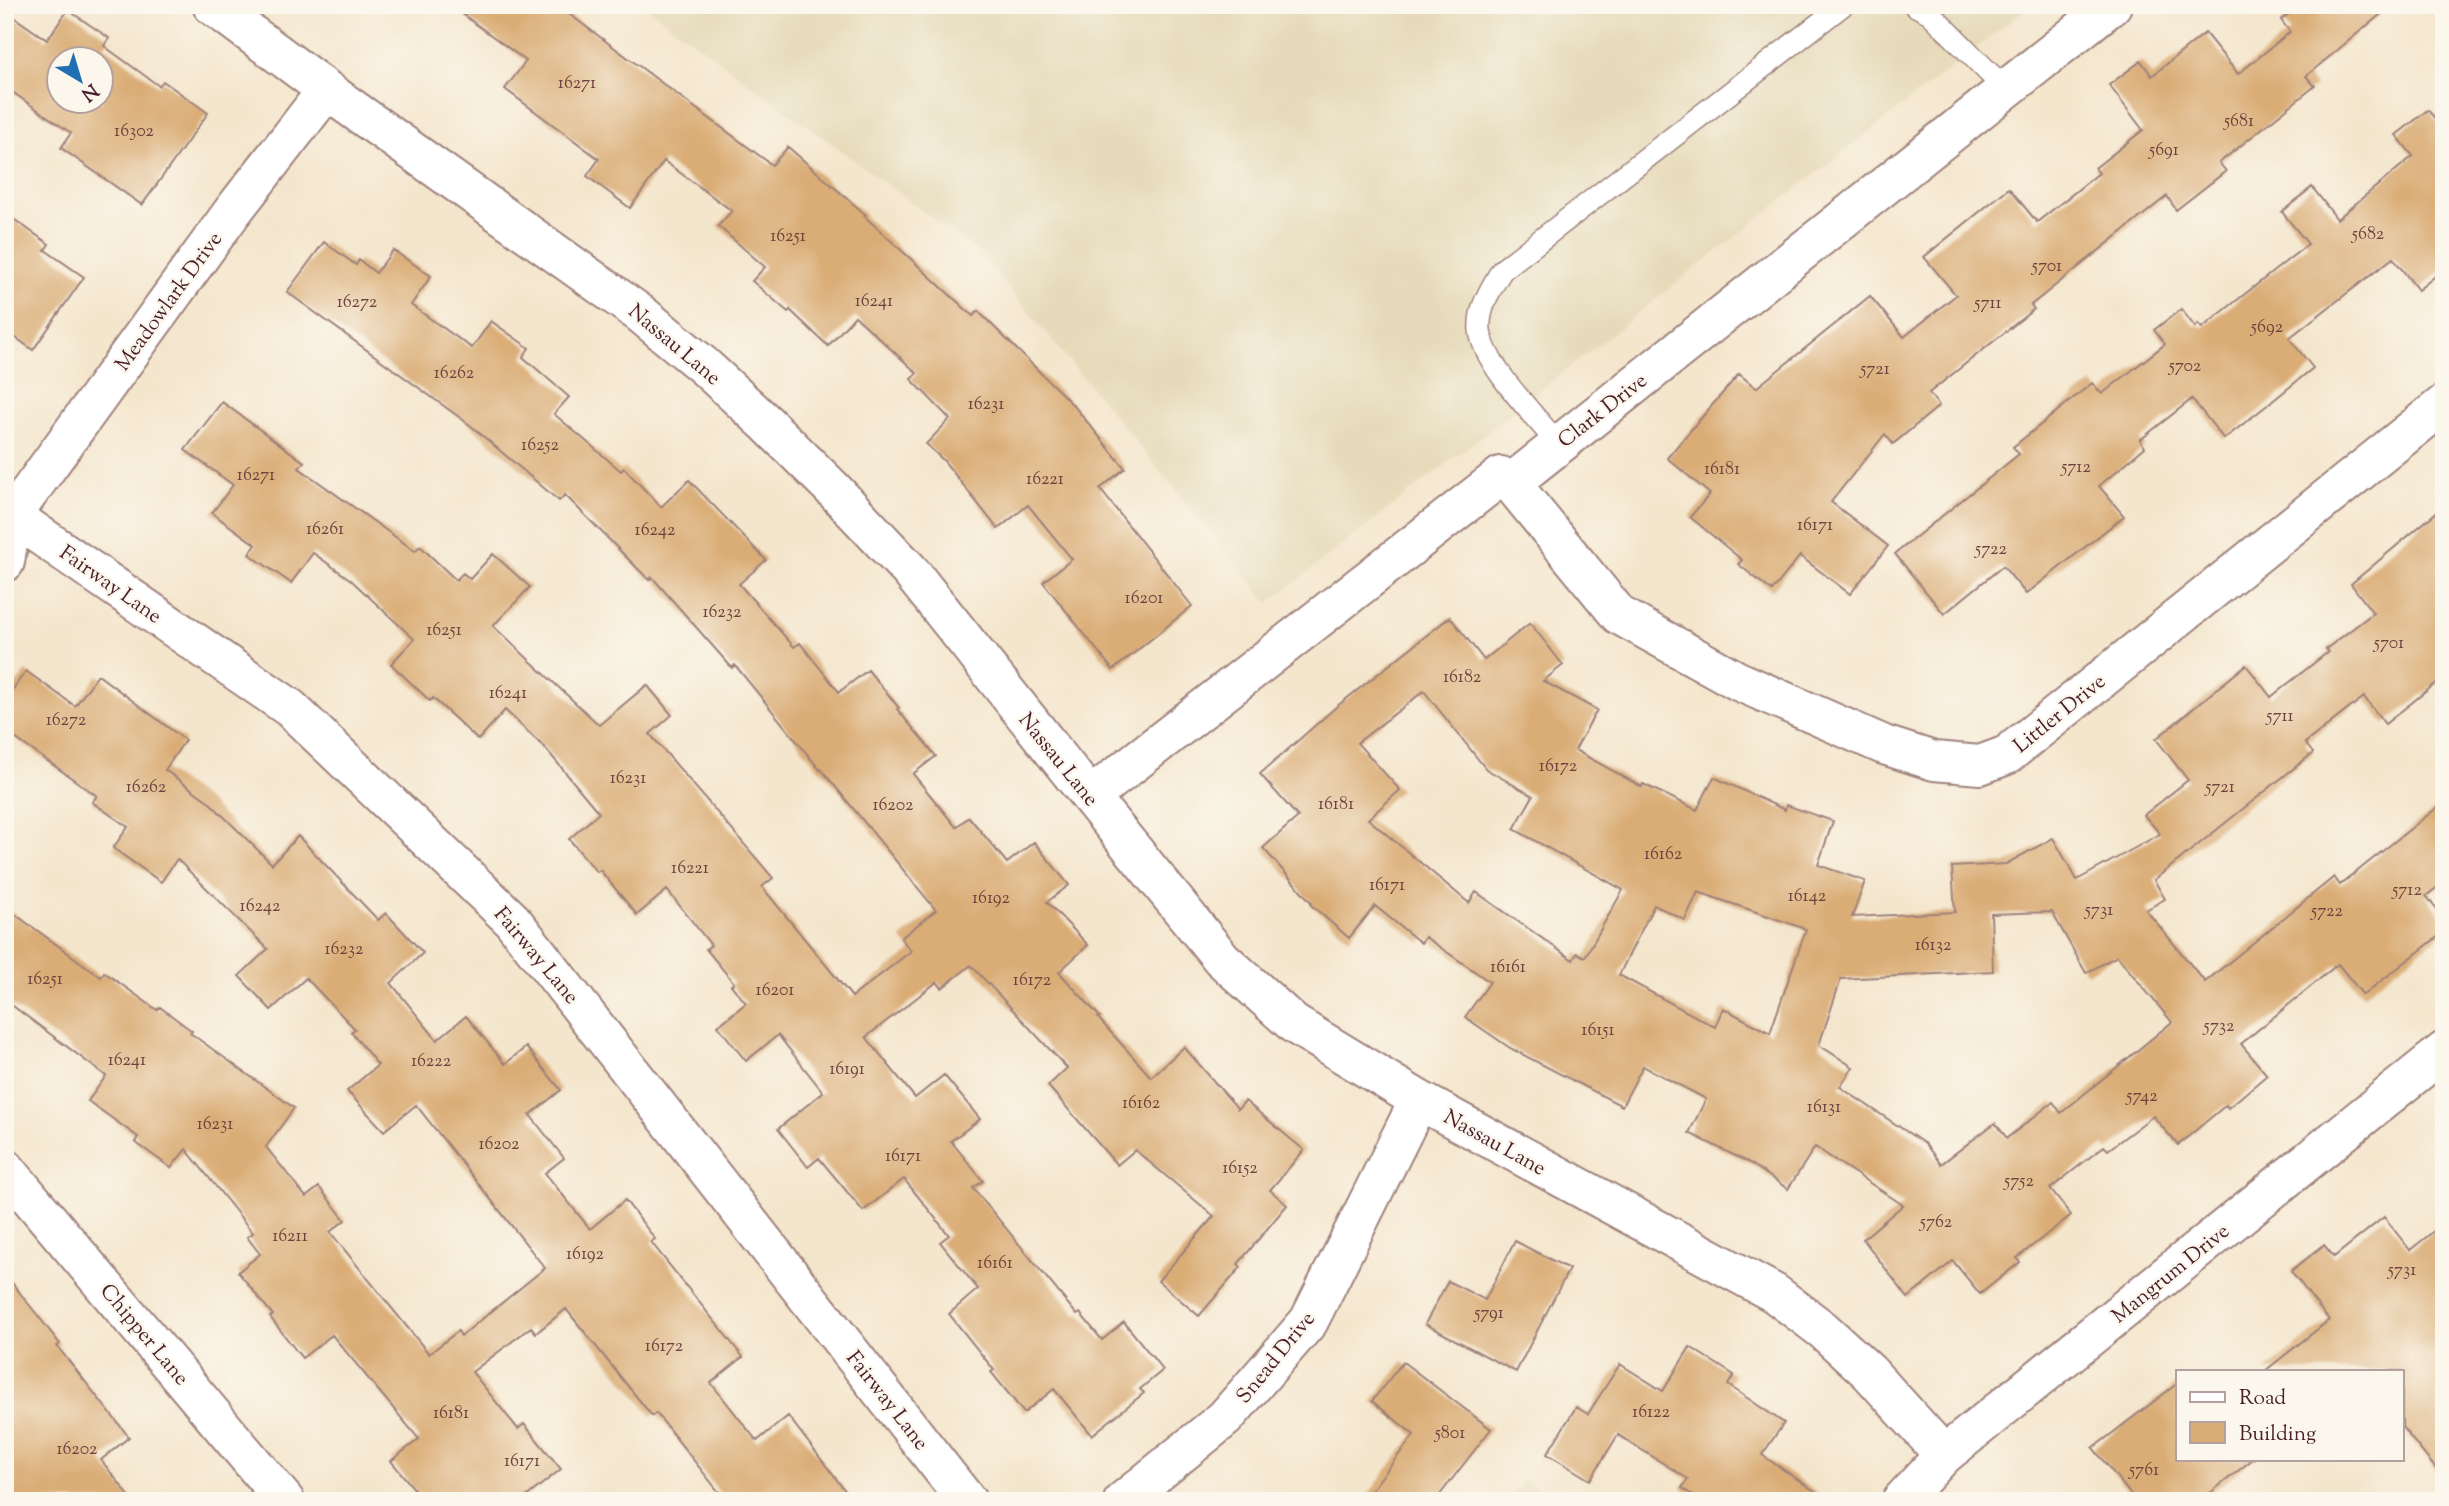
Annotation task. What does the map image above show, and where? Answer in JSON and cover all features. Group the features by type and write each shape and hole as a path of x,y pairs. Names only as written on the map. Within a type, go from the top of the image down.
{"street":[{"name":"Nassau Lane","path":"212,5 641,314 704,366 766,423 832,488 909,571 1213,948 1294,1024 1419,1100 1774,1293 1823,1330 1869,1372 1944,1455"},
{"name":"Clark Drive","path":"1090,797 1501,476 1511,483 2112,5"},
{"name":"Meadowlark Drive","path":"5,562 7,516 233,211 327,90"},
{"name":"Littler Drive","path":"1511,483 1619,615 1738,681 1884,745 1934,761 1980,765 2007,755 2444,404"},
{"name":"Fairway Lane","path":"7,516 290,708 512,920 967,1501"},
{"name":"Mangrum Drive","path":"1901,1501 1944,1455 2440,1062"},
{"name":"Snead Drive","path":"1123,1501 1225,1418 1308,1321 1419,1100"},
{"name":"Chipper Lane","path":"5,1168 285,1501"}],"lane":[{"path":"1559,444 1491,362 1479,330 1486,296 1502,270 1843,5"},
{"path":"1914,5 1930,13 2006,90"}],"shaded area":[{"path":"644,5 2031,5 1269,603 981,254"},
{"path":"1525,1479 1557,1501 1507,1501"}],"building":[{"path":"450,5 557,5 772,165 788,147 866,215 864,216 973,316 978,311 1075,407 1125,468 1100,489 1192,606 1113,670 1043,582 1072,559 1028,505 998,529 944,461 926,444 950,419 911,379 917,373 855,316 828,346 790,310 788,312 752,281 765,267 718,226 732,211 664,161 630,208 587,176 599,159 505,89 526,61"},
{"path":"2300,5 2392,5 2306,76 2315,86 2219,163 2226,171 2176,210 2167,196 2031,305 2034,309 1929,393 1939,406 1893,444 1885,434 1831,502 1888,546 1850,594 1800,556 1772,591 1738,564 1742,560 1690,517 1710,494 1667,458 1739,374 1756,388 1870,296 1904,337 1956,295 1924,257 2009,188 2037,222 2099,173 2095,168 2143,130 2109,85 2141,61 2152,76 2205,33 2238,74 2290,32 2281,20"},
{"path":"68,10 109,38 104,46 46,46 46,116 5,87 5,11 47,40"},
{"path":"116,55 159,86 163,81 208,113 142,205 61,148 71,133 47,116 116,116"},
{"path":"2428,110 2444,129 2444,269 2418,290 2393,258 2289,338 2313,368 2275,399 2224,439 2192,399 2140,440 2145,447 2099,486 2124,516 2026,594 2003,566 1944,614 1895,554 2019,454 2013,447 2092,383 2102,394 2165,344 2154,330 2181,309 2195,327 2198,324 2202,328 2308,244 2282,212 2312,187 2337,219 2413,156 2396,135"},
{"path":"5,213 49,244 45,250 84,277 33,350 5,330"},
{"path":"324,242 356,265 359,260 376,273 393,250 431,276 411,305 472,348 491,321 529,348 523,357 569,397 554,414 621,471 624,468 661,507 689,480 766,560 739,584 794,647 800,643 839,692 868,670 936,756 913,774 956,827 969,817 1007,863 1034,842 1069,885 1047,902 1088,945 1059,972 1151,1077 1184,1047 1238,1109 1245,1101 1304,1150 1270,1190 1287,1205 1238,1264 1241,1267 1199,1316 1158,1281 1214,1216 1135,1150 1117,1165 1048,1086 1067,1068 971,965 942,988 937,982 866,1037 915,1098 944,1075 980,1119 951,1141 983,1181 973,1188 1077,1315 1080,1313 1102,1340 1124,1322 1163,1370 1140,1389 1144,1393 1092,1435 1054,1389 1024,1413 991,1372 994,1370 949,1314 978,1289 940,1242 949,1235 904,1179 863,1211 819,1158 808,1167 778,1129 823,1092 778,1035 746,1061 718,1026 746,1003 731,985 734,983 706,949 711,945 667,890 637,915 600,870 597,872 569,839 599,813 546,749 505,710 478,740 433,698 430,701 391,664 414,639 351,580 313,553 291,583 249,554 256,545 212,513 233,485 185,450 222,402 304,462 299,468 415,551 420,546 456,580 463,573 470,579 493,554 530,587 493,626 599,725 647,685 672,715 650,734 773,878 762,887 852,997 911,951 901,938 936,910 735,665 732,668 652,577 649,580 565,495 559,501 470,425 287,292"},
{"path":"2444,506 2444,677 2385,724 2364,697 2305,743 2313,753 2154,880 2165,899 2146,910 2205,982 2334,877 2340,885 2444,802 2444,882 2426,896 2444,918 2444,932 2363,995 2338,964 2241,1044 2267,1075 2178,1145 2153,1116 2108,1150 2104,1146 2050,1189 2071,1215 2017,1258 2020,1262 1980,1294 1953,1261 1908,1298 1863,1239 1903,1205 1815,1147 1788,1189 1750,1163 1689,1133 1706,1099 1643,1066 1622,1106 1510,1048 1465,1017 1490,982 1425,937 1421,943 1375,906 1349,938 1311,905 1263,848 1298,817 1260,774 1336,707 1450,617 1484,660 1530,623 1563,665 1543,681 1597,710 1575,750 1642,787 1643,784 1697,810 1714,777 1785,810 1786,805 1833,821 1818,865 1865,881 1852,917 1955,912 1952,867 2006,864 2053,838 2077,880 2160,834 2144,815 2188,780 2156,739 2246,665 2271,697 2328,652 2326,649 2373,613 2351,584","holes":["1424,691 1486,769 1533,796 1514,829 1623,890 1585,957 1577,953 1573,960 1476,892 1469,903 1368,819 1400,790 1357,743","1698,892 1806,929 1770,1033 1723,1008 1715,1027 1619,975 1654,905 1685,920","2052,912 2086,973 2117,956 2172,1022 2061,1113 2053,1102 2007,1138 1995,1123 1941,1164 1925,1144 1840,1087 1853,1067 1819,1045 1841,979 1993,971 1991,914"]},
{"path":"26,671 75,706 98,675 185,740 165,770 208,801 272,864 298,836 378,920 386,913 423,953 391,983 437,1040 466,1016 505,1064 526,1047 561,1090 530,1115 564,1158 545,1173 590,1229 625,1200 655,1239 651,1242 743,1357 711,1383 757,1441 788,1416 853,1501 726,1501 656,1413 652,1416 566,1309 536,1333 531,1327 472,1372 518,1429 524,1424 561,1469 521,1501 424,1501 391,1461 419,1439 332,1335 302,1358 270,1317 273,1315 238,1272 260,1254 247,1237 253,1233 186,1149 171,1168 135,1142 138,1137 88,1101 106,1076 5,1000 5,907 101,977 104,972 157,1010 160,1007 192,1031 190,1033 294,1108 266,1147 306,1197 319,1187 345,1220 330,1232 429,1354 458,1331 461,1336 545,1268 416,1105 384,1131 347,1091 378,1065 351,1032 355,1029 306,978 271,1010 239,976 268,949 177,859 161,882 113,848 128,827 92,802 97,796 5,731 5,700"},
{"path":"2384,1217 2410,1250 2444,1223 2444,1479 2404,1429 2404,1370 2266,1370 2329,1320 2291,1271 2324,1245 2334,1257"},
{"path":"1515,1241 1569,1269 1516,1372 1425,1324 1448,1281 1485,1300"},
{"path":"5,1274 60,1344 57,1346 129,1437 101,1460 133,1501 5,1501"},
{"path":"1690,1347 1734,1375 1728,1385 1784,1423 1762,1455 1829,1501 1701,1501 1682,1488 1688,1479 1618,1435 1590,1480 1547,1454 1576,1407 1588,1414 1620,1364 1663,1391"},
{"path":"1403,1362 1491,1429 1435,1501 1363,1501 1414,1435 1372,1401"},
{"path":"2176,1385 2176,1460 2252,1460 2200,1501 2136,1501 2093,1448"}]}
